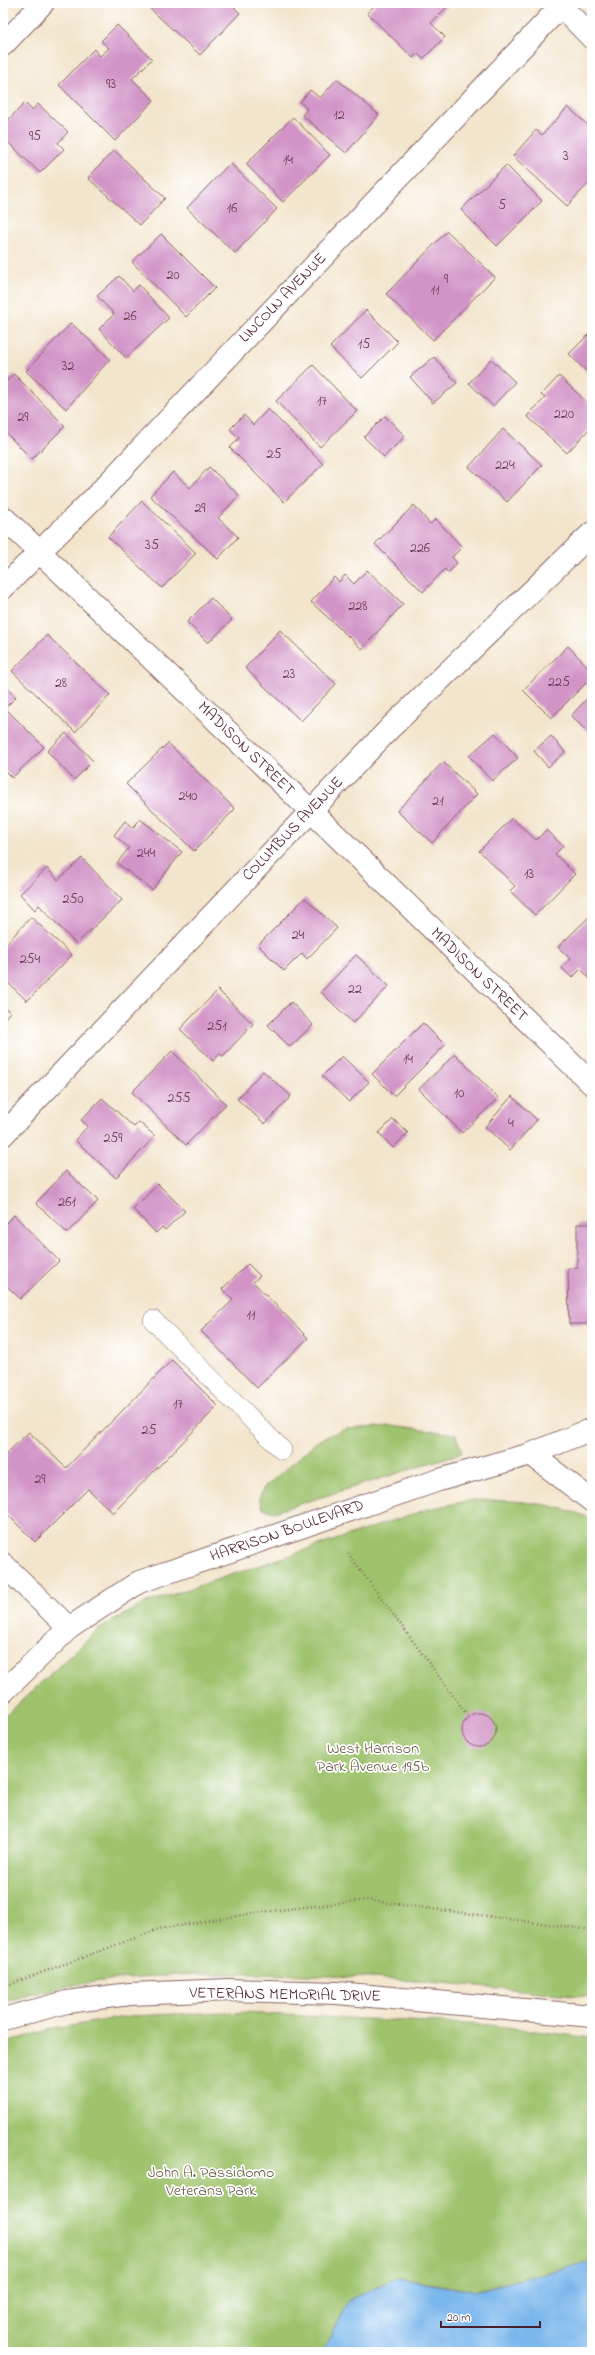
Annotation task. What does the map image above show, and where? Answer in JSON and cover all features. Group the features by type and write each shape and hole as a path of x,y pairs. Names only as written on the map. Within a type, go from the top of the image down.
{"street":[{"path":"3,45 43,3"},
{"path":"560,5 592,38"},
{"name":"LINCOLN AVENUE","path":"3,588 95,497 560,5"},
{"name":"MADISON STREET","path":"3,516 311,811 592,1084"},
{"name":"COLUMBUS AVENUE","path":"3,1135 390,728 590,539"},
{"name":"HARRISON BOULEVARD","path":"3,1692 68,1628 139,1582 439,1480 531,1454 592,1429"},
{"path":"531,1454 592,1501"},
{"path":"3,1564 68,1628"},
{"name":"VETERANS MEMORIAL DRIVE","path":"3,2019 67,2002 130,1994 229,1990 337,1993 592,2016"}],"lane":[{"path":"153,1320 282,1450"}],"path":[{"path":"348,1553 468,1716"},
{"path":"3,1987 159,1929 254,1913 366,1900 592,1930"}],"green space":[{"path":"391,1426 456,1434 462,1453 274,1512 263,1508 259,1499 263,1489 315,1443 346,1429"},
{"name":"West Harrison Park Avenue 195b","path":"473,1500 533,1503 563,1509 592,1519 592,1997 467,1985 343,1976 194,1974 99,1981 35,1993 3,2002 3,1718 99,1629 144,1604 428,1509"},
{"name":"John A. Passidomo Veterans Park","path":"222,2012 488,2025 592,2038 592,2261 474,2291 396,2278 349,2300 328,2342 318,2352 3,2352 3,2044 47,2030 129,2016"}],"water":[{"path":"592,2261 592,2352 318,2352 328,2342 349,2300 396,2278 474,2291"}],"building":[{"path":"144,3 229,3 240,13 200,55"},
{"path":"377,3 451,3 431,23 445,37 423,59 417,53 413,58 367,13"},
{"path":"117,25 152,59 132,79 154,100 115,141 59,85 94,49 100,56 109,48 101,41"},
{"path":"337,79 379,115 346,153 302,115 307,109 300,102 310,90 320,98"},
{"path":"25,103 32,110 38,104 68,132 58,143 64,149 40,173 4,138 3,134 3,125"},
{"path":"568,107 592,129 592,180 567,206 513,156 536,130 542,135"},
{"path":"293,117 330,155 283,202 246,164"},
{"path":"114,150 165,198 140,225 88,178"},
{"path":"230,163 277,209 235,253 187,208"},
{"path":"506,165 542,201 497,246 461,210"},
{"path":"447,231 495,277 433,340 386,294"},
{"path":"161,234 215,288 186,317 132,262"},
{"path":"119,276 133,291 139,285 169,318 126,358 99,329 114,314 97,296"},
{"path":"366,310 398,342 362,378 330,347"},
{"path":"71,323 110,359 66,409 26,371"},
{"path":"592,331 592,377 569,354"},
{"path":"434,357 457,383 433,403 410,377"},
{"path":"491,359 515,382 493,406 469,383"},
{"path":"313,365 357,411 320,447 276,401"},
{"path":"14,374 65,426 32,459 3,430 3,385"},
{"path":"559,376 592,407 592,426 567,453 527,416 545,398 541,395"},
{"path":"268,409 323,464 284,502 230,448 239,438 230,429 244,415 253,425"},
{"path":"385,416 405,436 384,457 364,437"},
{"path":"503,429 542,465 507,502 469,467"},
{"path":"209,467 239,495 218,518 238,537 218,559 150,496 173,472 190,488"},
{"path":"142,501 196,553 162,588 108,537"},
{"path":"414,505 430,524 436,519 462,547 452,557 457,563 448,573 445,569 423,592 375,544"},
{"path":"367,570 403,604 362,649 311,602 334,577 339,582 345,575 354,584"},
{"path":"211,598 232,620 208,643 187,622"},
{"path":"280,630 336,684 301,721 245,668"},
{"path":"47,635 110,695 75,732 12,671"},
{"path":"568,646 592,671 592,677 551,718 523,690"},
{"path":"3,685 16,697 5,708 44,747 12,778 3,769"},
{"path":"592,693 592,736 571,716"},
{"path":"66,733 93,761 74,780 47,751"},
{"path":"495,733 518,758 492,781 469,756"},
{"path":"551,736 565,752 548,767 534,751"},
{"path":"168,743 235,809 194,851 126,784"},
{"path":"443,762 477,794 432,843 397,811"},
{"path":"512,818 536,840 546,830 563,846 555,854 575,874 535,915 510,891 515,886 479,851"},
{"path":"140,819 182,852 152,890 117,863 129,848 114,835 125,821 133,828"},
{"path":"82,858 122,900 76,944 39,905 35,910 20,894 47,868 58,880"},
{"path":"305,898 337,928 307,959 302,953 284,971 258,945"},
{"path":"592,914 592,981 581,969 572,978 562,968 570,959 558,947"},
{"path":"31,917 72,955 27,1001 3,978 3,947"},
{"path":"356,955 389,986 353,1023 321,992"},
{"path":"218,990 253,1024 223,1056 220,1054 213,1061 180,1029"},
{"path":"291,1002 313,1025 290,1047 268,1025"},
{"path":"3,1006 10,1012 3,1020"},
{"path":"423,1023 445,1045 394,1096 372,1074"},
{"path":"172,1051 226,1104 186,1145 132,1092"},
{"path":"455,1054 498,1098 462,1133 419,1089"},
{"path":"342,1056 369,1082 349,1102 322,1076"},
{"path":"263,1071 291,1096 265,1124 237,1099"},
{"path":"512,1096 537,1120 510,1150 485,1127"},
{"path":"102,1098 134,1127 139,1122 155,1136 116,1178 75,1140 88,1126 81,1120"},
{"path":"393,1119 408,1133 393,1148 379,1133"},
{"path":"66,1171 98,1201 67,1233 36,1203"},
{"path":"158,1184 185,1211 165,1230 162,1227 156,1233 133,1209"},
{"path":"14,1215 59,1261 20,1299 3,1282 3,1226"},
{"path":"577,1224 592,1224 592,1324 569,1324 568,1268 577,1268"},
{"path":"248,1264 260,1276 253,1282 308,1338 257,1388 201,1331 233,1300 222,1289"},
{"path":"172,1360 218,1406 113,1513 88,1489 35,1542 3,1510 3,1457 29,1432 66,1468"},
{"path":"482,1713 491,1718 495,1723 495,1737 491,1742 486,1746 476,1747 472,1746 463,1737 462,1727 463,1723 472,1714"}]}
